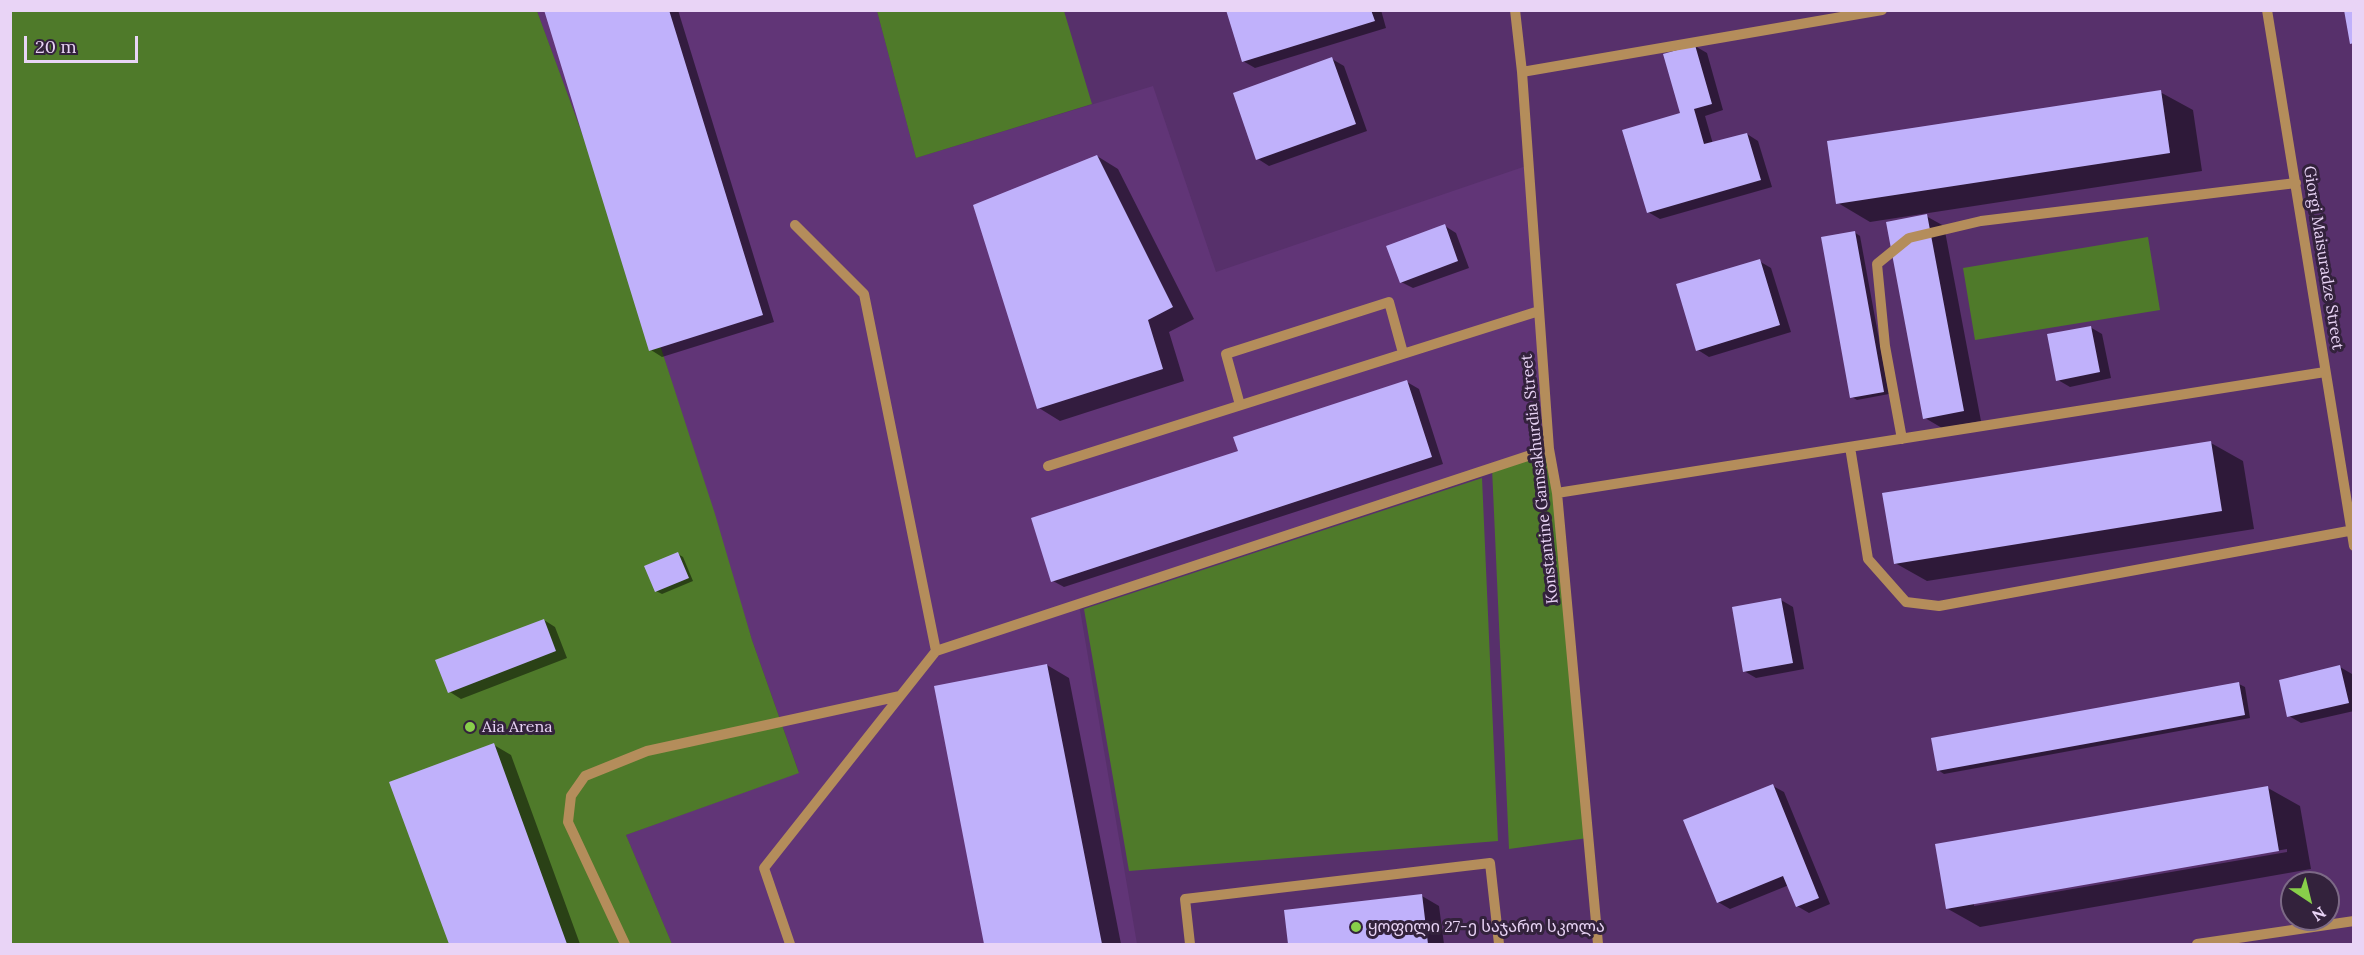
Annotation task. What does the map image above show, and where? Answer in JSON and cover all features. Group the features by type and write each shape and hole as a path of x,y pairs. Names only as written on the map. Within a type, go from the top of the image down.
{"street":[{"name":"Konstantine Gamsakhurdia Street","path":"1515,10 1522,72 1549,449 1557,493 1598,945"},
{"path":"1522,72 1882,10"},
{"name":"Giorgi Maisuradze Street","path":"2267,10 2354,546"},
{"path":"1902,439 1885,346 1877,264 1909,238 1981,221 2296,183"},
{"path":"795,225 864,294 936,651"},
{"path":"1240,405 1226,354 1389,302 1403,353"},
{"path":"1048,466 1539,310"},
{"path":"1557,493 2325,372"},
{"path":"1850,447 1869,559 1906,602 1939,606 2352,530"},
{"path":"790,945 764,868 936,651 1549,449"},
{"path":"625,945 568,822 571,796 585,776 647,751 900,696"},
{"path":"1190,945 1185,899 1490,863 1499,945"},
{"path":"2197,945 2354,921"}],"shaded area":[{"path":"537,11 877,11 916,158 1153,86 1216,272 1529,165 1549,449 1079,604 1137,944 672,944 626,835 799,772 752,640 661,348"}],"green space":[{"path":"10,11 537,11 661,348 715,514 752,640 799,773 626,835 672,944 11,944"},
{"path":"877,11 1064,11 1092,104 916,158"},
{"path":"2148,237 2160,310 1975,340 1963,268"},
{"path":"1549,449 1588,838 1509,849 1492,468"},
{"path":"1482,478 1498,841 1129,871 1084,609"}],"building":[{"path":"544,10 669,10 763,315 649,351"},
{"path":"1226,10 1371,10 1375,21 1242,62"},
{"path":"2344,10 2354,10 2354,43 2350,44"},
{"path":"1695,45 1712,104 1694,109 1704,144 1747,133 1761,180 1647,213 1622,130 1680,113 1663,54"},
{"path":"1332,57 1356,124 1256,160 1233,93"},
{"path":"2161,90 2170,153 1836,204 1827,141"},
{"path":"1097,155 1173,307 1148,320 1163,369 1037,409 973,205"},
{"path":"1927,214 1964,411 1923,419 1886,222"},
{"path":"1445,224 1458,261 1400,283 1386,246"},
{"path":"1855,231 1884,392 1850,398 1821,237"},
{"path":"1760,259 1780,325 1696,351 1676,284"},
{"path":"2091,326 2100,372 2056,381 2047,334"},
{"path":"1407,380 1432,457 1051,582 1031,518 1238,451 1233,437"},
{"path":"2211,441 2222,511 1894,564 1882,493"},
{"path":"678,552 689,578 655,592 644,566"},
{"path":"1781,598 1793,663 1743,672 1732,607"},
{"path":"544,619 556,651 448,693 435,660"},
{"path":"1047,664 1102,944 984,944 934,686"},
{"path":"2340,665 2349,703 2287,717 2279,680"},
{"path":"2239,682 2245,715 1937,771 1931,738"},
{"path":"494,743 567,944 449,944 389,782"},
{"path":"1773,784 1819,898 1796,907 1783,876 1717,903 1683,820"},
{"path":"2268,786 2279,851 1946,909 1935,844"},
{"name":"ყოფილი 27-ე საჯარო სკოლა","path":"1422,894 1428,944 1288,944 1284,910"}],"place":[{"name":"Aia Arena","path":"470,727"},
{"name":"ყოფილი 27-ე საჯარო სკოლა","path":"1356,927"}]}
